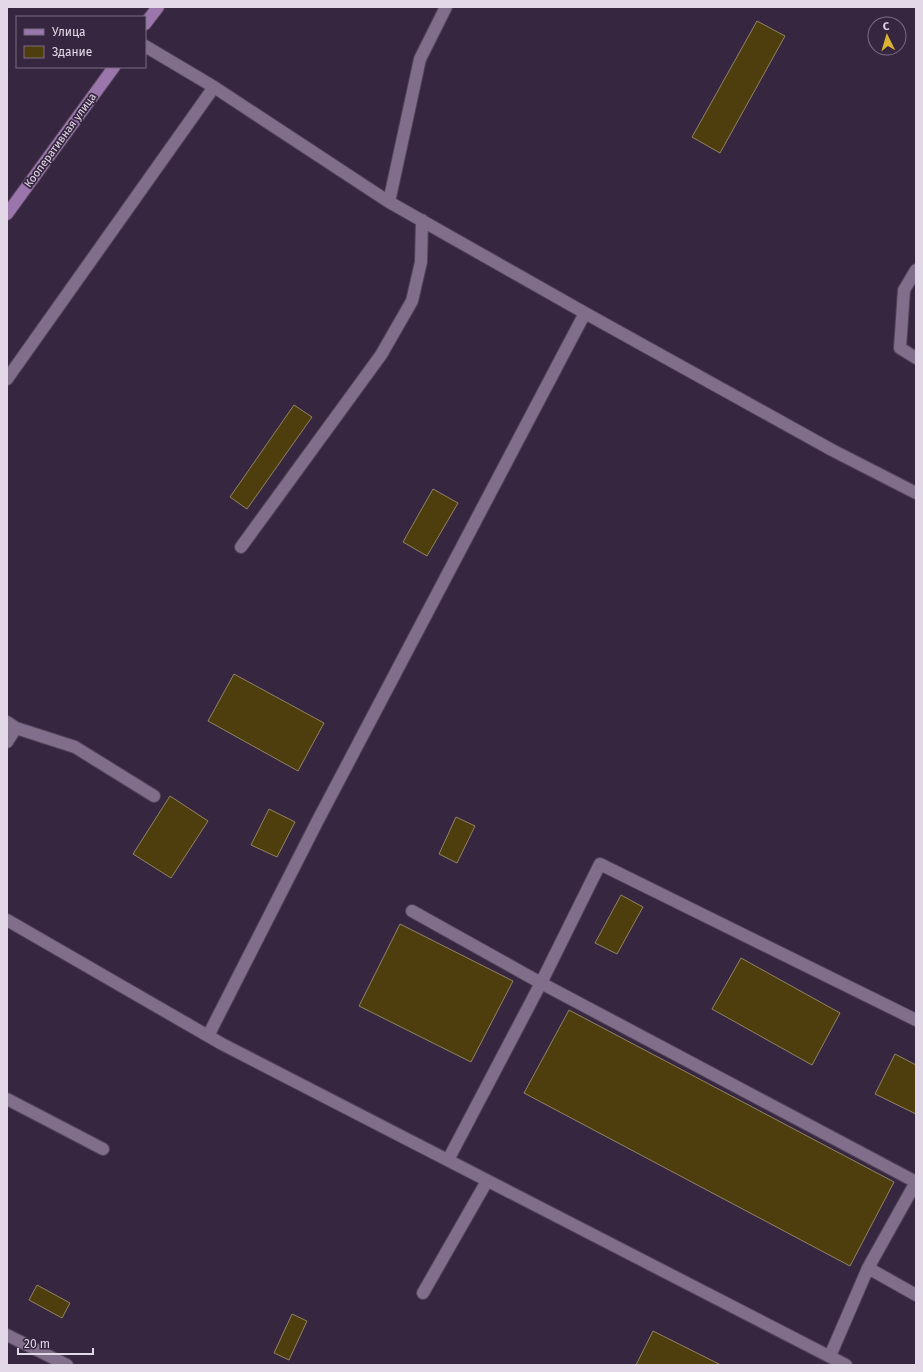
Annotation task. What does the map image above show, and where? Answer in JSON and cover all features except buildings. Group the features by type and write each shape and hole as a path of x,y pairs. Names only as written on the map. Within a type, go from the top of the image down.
{"main road":[{"path":"146,23 158,7"},
{"name":"Кооперативная улица","path":"7,214 113,68"}],"lane":[{"path":"389,202 420,59 446,7"},
{"path":"146,47 214,88 389,202 832,450 916,493"},
{"path":"7,378 214,88"},
{"path":"241,547 381,355 412,301 421,262 422,220"},
{"path":"916,270 904,290 900,348 916,358"},
{"path":"208,1036 325,808 585,313"},
{"path":"7,742 11,725 76,747 154,796"},
{"path":"448,1160 541,983 600,864 916,1020"},
{"path":"412,911 541,983 916,1182 868,1268 830,1356"},
{"path":"7,920 208,1036 846,1365"},
{"path":"7,1099 102,1149"},
{"path":"422,1293 487,1180"},
{"path":"868,1268 916,1294"},
{"path":"7,1335 67,1365"}]}
